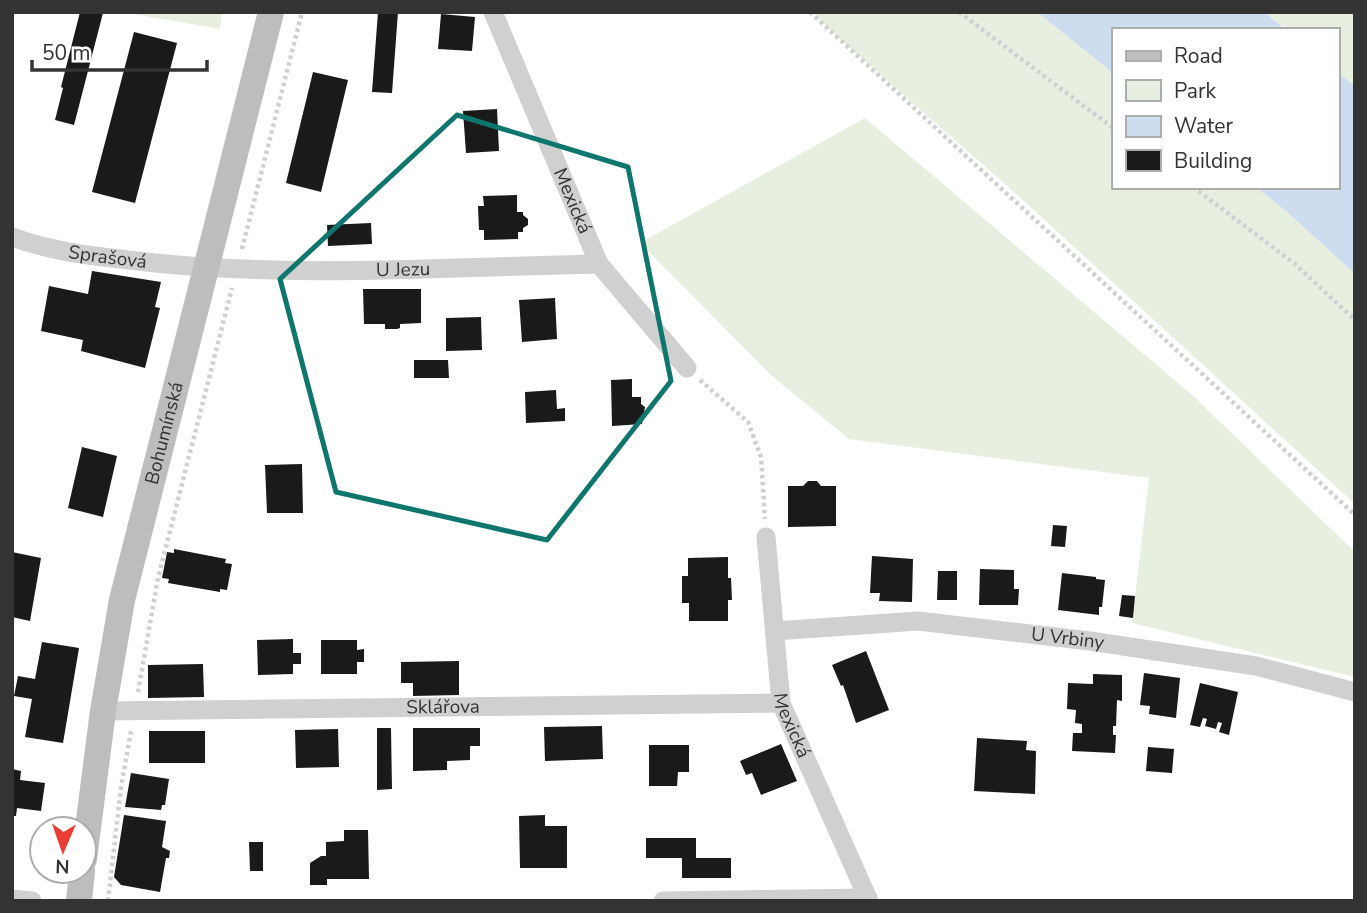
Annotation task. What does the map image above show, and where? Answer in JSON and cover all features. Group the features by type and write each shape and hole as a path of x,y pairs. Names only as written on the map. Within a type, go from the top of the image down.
{"main road":[{"name":"Bohumínská","path":"90,815 103,711 122,600 271,12"}],"street":[{"name":"Mexická","path":"493,12 599,264 687,368"},
{"name":"Sprašová","path":"12,237 74,253 205,268"},
{"name":"U Jezu","path":"205,268 356,269 599,264"},
{"name":"Mexická","path":"766,537 781,703 869,900"},
{"name":"U Vrbiny","path":"775,631 918,621 1090,641 1243,664 1355,692"},
{"name":"Sklářova","path":"103,711 781,703"},
{"path":"12,899 32,901"},
{"path":"663,901 869,900"}],"path":[{"path":"108,901 121,787 158,578 302,12"},
{"path":"810,12 1355,515"},
{"path":"959,12 1112,127"},
{"path":"1196,189 1295,264 1355,320"},
{"path":"687,368 748,422 761,457 766,537"}],"highlighted area":[{"path":"457,115 628,167 671,381 547,540 336,492 280,279"}],"green space":[{"path":"122,12 222,12 220,29"},
{"path":"813,12 1037,12 1112,72 1112,189 1258,189 1287,212 1355,274 1355,504 1014,192 832,32"},
{"path":"1264,12 1355,12 1355,86 1339,74 1339,28 1284,28"},
{"path":"865,118 1192,395 1355,552 1355,677 1132,623 1149,478 849,439 772,376 640,243"}],"water":[{"path":"1037,12 1264,12 1284,28 1112,28 1112,72"},
{"path":"1339,74 1355,86 1355,274 1258,189 1339,189"}],"building":[{"path":"80,12 103,13 74,125 55,120"},
{"path":"378,12 398,12 392,93 372,92"},
{"path":"441,14 475,17 472,51 438,49"},
{"path":"134,32 177,43 135,203 92,192"},
{"path":"313,72 348,80 321,192 286,183"},
{"path":"497,109 499,151 466,153 463,111"},
{"path":"517,195 517,212 523,212 528,219 528,225 523,228 523,232 518,232 518,239 484,240 484,230 479,230 478,206 484,206 483,196"},
{"path":"371,223 372,244 328,246 327,225"},
{"path":"92,271 161,282 155,307 160,308 145,368 81,351 83,340 41,331 49,286 88,294"},
{"path":"363,289 421,289 421,323 400,324 397,329 385,329 385,324 364,324"},
{"path":"555,298 557,339 522,342 519,300"},
{"path":"481,317 482,350 446,351 446,318"},
{"path":"414,360 448,360 449,378 414,378"},
{"path":"632,379 632,397 641,397 641,404 645,407 642,424 612,426 611,380"},
{"path":"556,390 557,409 565,408 565,421 526,423 525,392"},
{"path":"82,447 117,456 103,517 68,508"},
{"path":"302,464 303,513 267,513 265,465"},
{"path":"808,481 817,481 821,486 836,486 836,526 788,527 788,486 803,486"},
{"path":"1053,525 1067,526 1065,547 1051,546"},
{"path":"174,549 226,559 225,563 232,564 227,590 220,589 220,592 168,583 169,579 162,578 167,552 174,553"},
{"path":"12,552 41,558 30,621 12,617"},
{"path":"872,556 913,559 912,602 879,601 880,593 870,593"},
{"path":"728,557 732,600 728,600 728,621 689,621 689,603 682,603 682,576 688,576 688,558"},
{"path":"980,569 1014,570 1014,589 1019,589 1018,605 979,605"},
{"path":"938,571 957,571 957,600 937,600"},
{"path":"1062,573 1105,580 1099,615 1058,610"},
{"path":"1122,595 1135,596 1133,618 1119,616"},
{"path":"293,639 293,653 301,653 301,664 293,664 293,674 258,675 257,640"},
{"path":"321,640 357,640 357,650 364,649 364,662 357,662 357,674 321,674"},
{"path":"42,642 79,648 63,743 25,737 32,699 14,696 18,676 35,679"},
{"path":"866,651 889,710 856,723 843,685 841,686 832,665"},
{"path":"459,661 459,695 413,696 413,683 401,683 401,662"},
{"path":"203,664 204,697 148,698 148,665"},
{"path":"1144,673 1180,678 1176,718 1149,714 1150,706 1140,705"},
{"path":"1093,674 1122,675 1122,701 1117,700 1116,726 1113,726 1113,735 1116,735 1115,753 1072,751 1073,733 1082,733 1082,724 1075,723 1076,710 1067,709 1068,683 1093,684"},
{"path":"1200,683 1238,692 1229,735 1219,732 1222,723 1218,722 1216,729 1205,726 1207,719 1203,718 1200,727 1190,725"},
{"path":"602,726 603,759 545,761 544,727"},
{"path":"377,728 391,728 392,789 377,790"},
{"path":"413,728 480,728 480,746 470,746 470,760 447,761 447,770 413,771"},
{"path":"338,729 339,767 296,768 295,730"},
{"path":"149,731 205,731 205,763 149,763"},
{"path":"977,738 1027,741 1026,750 1036,751 1035,794 974,791"},
{"path":"781,744 797,781 761,795 752,773 746,775 740,761"},
{"path":"649,745 689,745 689,772 678,772 677,786 649,786"},
{"path":"1148,747 1174,749 1172,773 1146,771"},
{"path":"12,769 21,771 20,780 45,783 41,811 17,808 16,816 12,816"},
{"path":"131,773 169,779 165,805 162,805 161,810 125,807"},
{"path":"124,815 166,821 162,847 170,851 169,858 166,858 160,892 121,885 114,877"},
{"path":"545,815 545,826 567,826 567,868 520,868 519,816"},
{"path":"344,830 368,830 369,879 327,879 327,885 310,885 310,863 326,856 326,842 344,841"},
{"path":"646,838 696,838 696,858 731,858 731,878 682,878 682,858 646,858"},
{"path":"249,842 263,842 263,871 250,871"}]}
